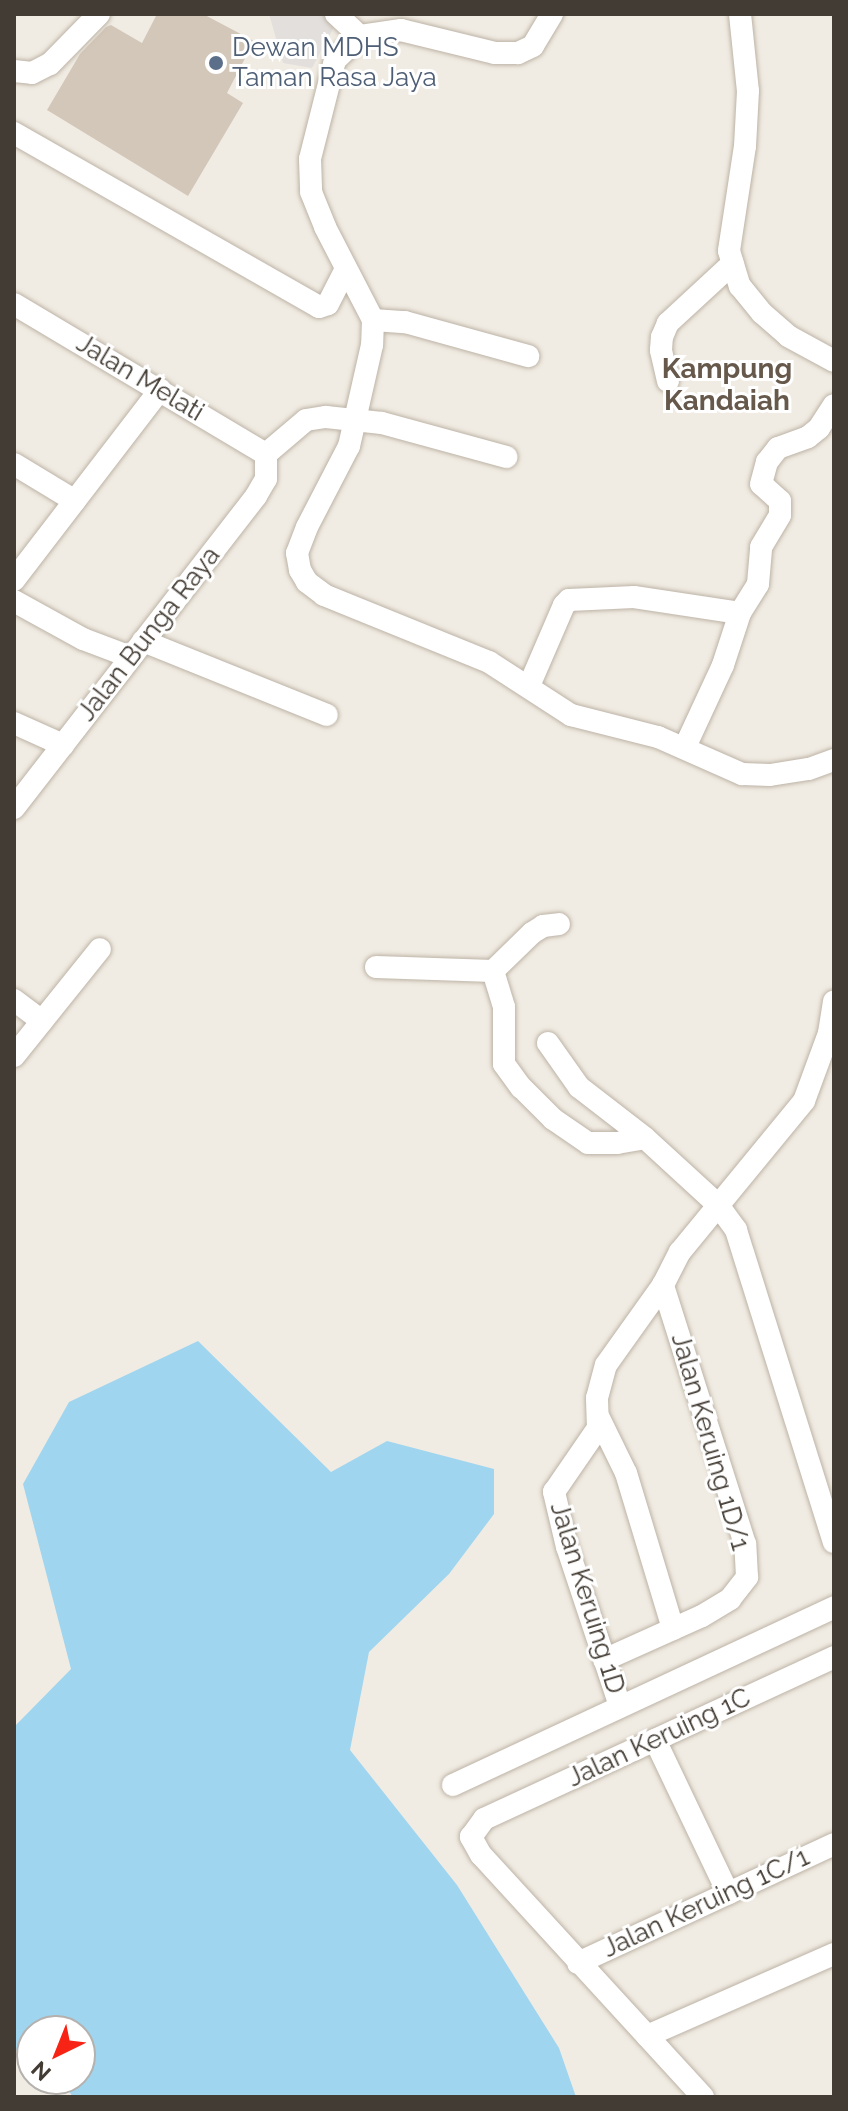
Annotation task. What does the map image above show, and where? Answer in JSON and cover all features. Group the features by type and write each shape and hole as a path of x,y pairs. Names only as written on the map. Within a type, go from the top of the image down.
{"street":[{"path":"14,71 32,73 50,64 99,14"},
{"path":"336,14 360,36"},
{"path":"552,14 533,46 518,53 495,53 401,22 360,36 335,60 310,159 311,192 373,320 372,345 349,446 297,553 300,570 307,582 324,595 489,662 529,686 549,704 571,715 685,747 742,774 770,775 809,769 834,760"},
{"path":"740,14 748,91 745,146 732,215 729,251 740,286 762,313 788,336 834,361"},
{"path":"14,133 319,307 328,304 346,269"},
{"path":"668,381 661,350 668,323 733,263"},
{"name":"Jalan Melati","path":"14,304 266,454"},
{"path":"373,320 405,322 528,356"},
{"path":"14,580 160,390"},
{"path":"685,747 723,665 740,613 758,584 761,547 782,506 761,484 767,462 778,448 808,437 819,428 834,405"},
{"path":"266,454 306,420 356,420 382,423 506,457"},
{"name":"Jalan Bunga Raya","path":"14,808 256,496 266,479 266,454"},
{"path":"14,464 75,501"},
{"path":"529,686 564,605 569,600 634,597 740,613"},
{"path":"14,601 59,627 137,649 327,715"},
{"path":"14,723 63,745"},
{"path":"376,967 493,971 532,933 543,926 559,924"},
{"path":"14,1056 100,949"},
{"path":"493,971 504,1007 504,1064 521,1087 553,1119 588,1143 617,1143 645,1138"},
{"path":"14,1000 42,1021"},
{"name":"Jalan Keruing 1D","path":"620,1706 567,1547 554,1492 591,1440 599,1418 598,1388 606,1365 663,1285 680,1252 804,1101 829,1033 834,1001"},
{"path":"548,1043 579,1087 645,1138 718,1205 736,1230 834,1542"},
{"name":"Jalan Keruing 1D/1","path":"604,1660 730,1599 747,1577 745,1544 663,1285"},
{"path":"599,1418 626,1473 673,1629"},
{"path":"453,1785 834,1607"},
{"name":"Jalan Keruing 1C","path":"578,1963 481,1855 471,1837 484,1819 834,1657"},
{"path":"655,1740 728,1893"},
{"name":"Jalan Keruing 1C/1","path":"578,1963 834,1844"},
{"path":"647,2036 834,1954"},
{"path":"578,1963 703,2097"}],"shaded area":[{"path":"269,14 341,14 312,68 283,63"}],"water":[{"path":"198,1341 331,1472 387,1441 494,1469 494,1514 449,1574 369,1652 350,1750 457,1885 559,2048 576,2097 73,2097 72,2095 96,2095 96,2015 16,2015 16,2050 14,2049 14,1727 71,1669 23,1484 69,1402"}],"building":[{"path":"157,14 203,14 254,41 227,93 243,103 188,196 47,110 80,54 106,27 111,25 142,43"}],"place":[{"name":"Dewan MDHS Taman Rasa Jaya","path":"216,63"}],"district":[{"name":"Kampung Kandaiah","path":"727,385"}]}
